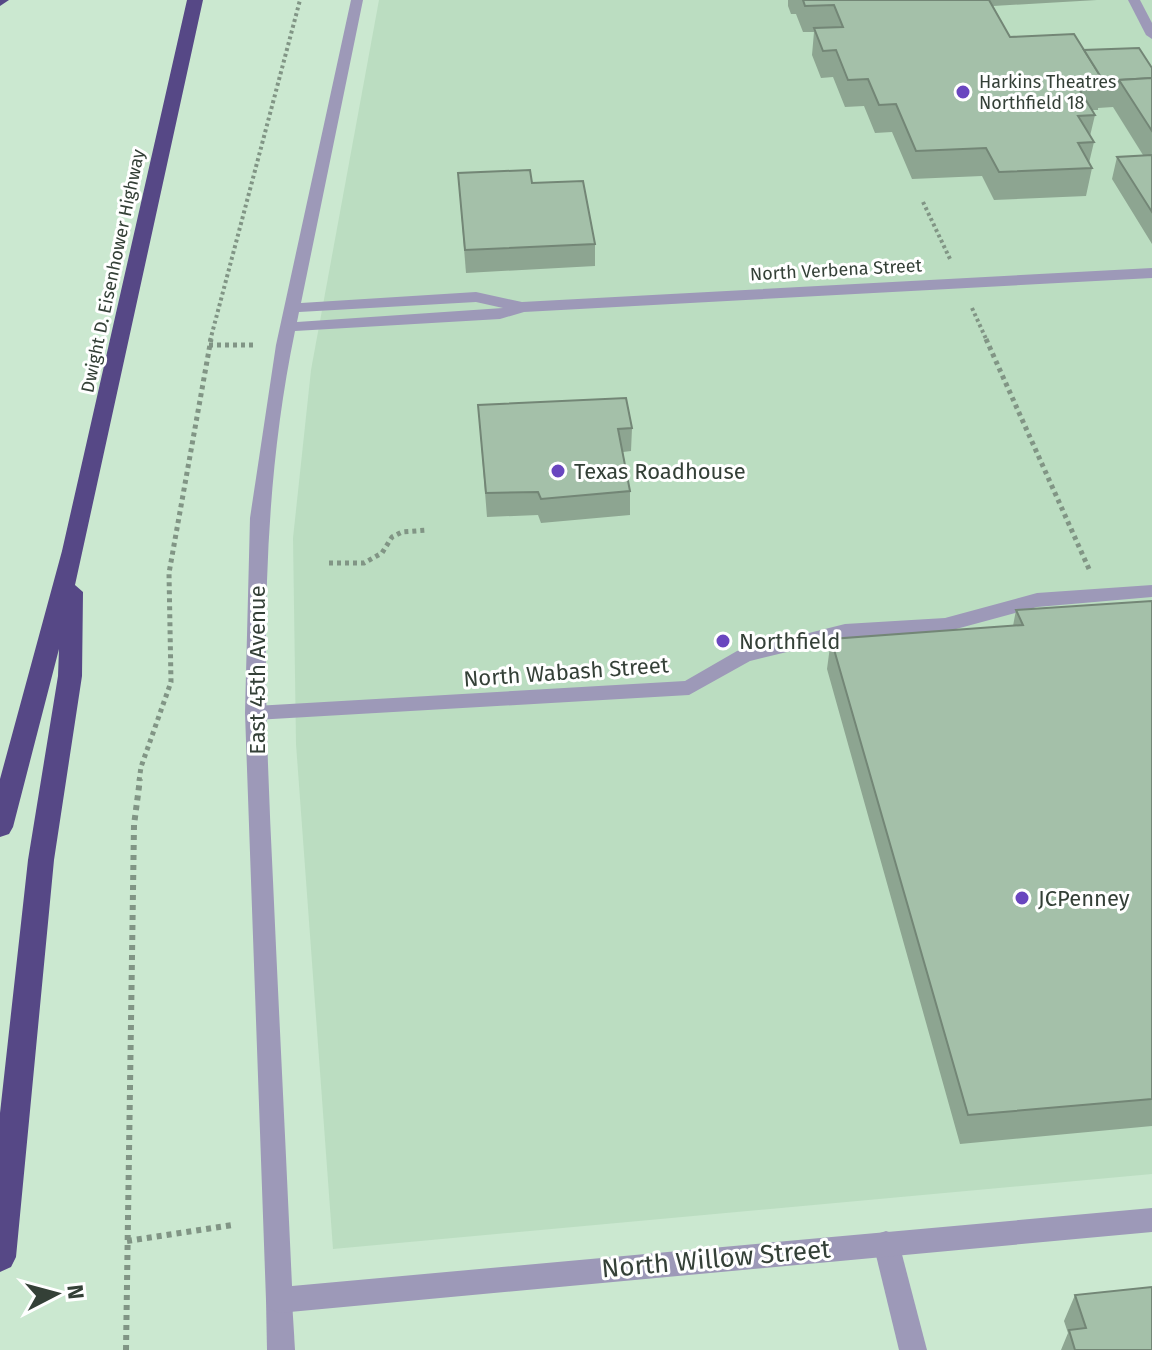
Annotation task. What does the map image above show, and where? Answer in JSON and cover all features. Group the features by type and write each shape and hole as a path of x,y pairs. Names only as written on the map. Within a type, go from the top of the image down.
{"highway":[{"name":"Dwight D. Eisenhower Highway","path":"73,551 195,0"},
{"path":"0,827 73,551"},
{"path":"0,1257 41,860 70,676 73,551"}],"street":[{"name":"East 45th Avenue","path":"281,1350 255,713 259,518 268,438 288,327 357,0"},
{"path":"1134,0 1151,31"},
{"name":"North Verbena Street","path":"288,327 500,314 522,307 1152,273"},
{"name":"North Verbena Street","path":"292,308 476,297 522,307"},
{"name":"North Wabash Street","path":"255,713 689,688 744,656 845,631 945,625 1037,600 1152,591"},
{"name":"North Willow Street","path":"279,1300 1152,1220"},
{"path":"886,1243 913,1350"}],"path":[{"path":"126,1350 134,825 141,767 171,682 169,573 209,345 300,0"},
{"path":"923,202 1101,594"},
{"path":"329,563 364,563 382,553 392,537 402,532 428,530"},
{"path":"127,1241 233,1225"}],"shaded area":[{"name":"Northfield","path":"379,0 1152,0 1152,1174 333,1249 296,744 293,538 311,370"}],"building":[{"name":"Harkins Theatres Northfield 18","path":"803,0 989,0 1010,37 1074,34 1104,82 1076,84 1095,115 1078,116 1094,142 1078,143 1092,168 999,172 986,148 916,151 896,104 879,105 868,79 848,80 836,50 823,51 814,28 843,27 834,5 805,6"},
{"path":"1139,48 1152,68 1152,78 1119,80 1118,86 1103,86 1104,82 1084,50"},
{"path":"1152,78 1152,131 1119,80"},
{"path":"1152,155 1152,212 1117,157"},
{"path":"530,170 532,183 583,181 595,244 465,250 458,173"},
{"path":"626,398 632,428 618,429 630,491 541,499 538,492 486,493 478,405"},
{"name":"JCPenney","path":"1152,601 1152,1099 968,1115 831,639 1023,625 1016,610"},
{"path":"1152,1287 1152,1350 1075,1350 1069,1330 1086,1328 1075,1295"}],"place":[{"name":"Harkins Theatres Northfield 18","path":"963,92"},
{"name":"Texas Roadhouse","path":"558,471"},
{"name":"Northfield","path":"723,641"},
{"name":"JCPenney","path":"1022,898"}]}
